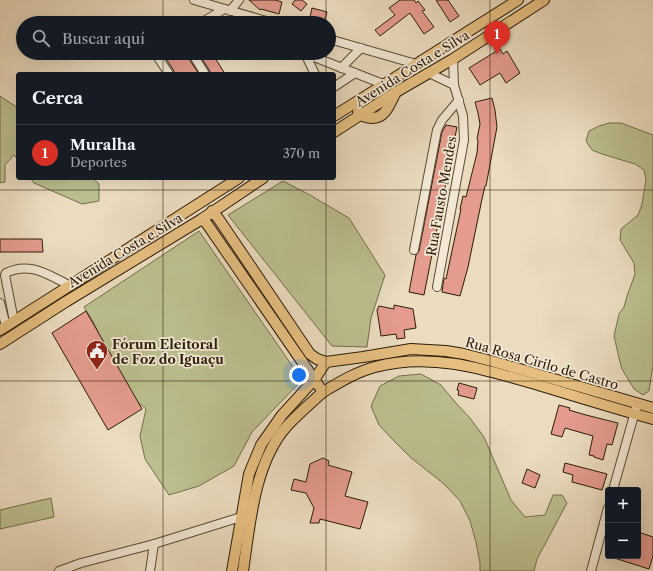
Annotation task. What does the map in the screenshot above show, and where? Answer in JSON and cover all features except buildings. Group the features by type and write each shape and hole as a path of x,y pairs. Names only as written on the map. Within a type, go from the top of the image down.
{"main road":[{"name":"Avenida Costa e Silva","path":"336,113 518,0"},
{"name":"Avenida Costa e Silva","path":"336,130 361,115 370,118 381,116 385,112 396,92 453,59 544,0"},
{"path":"357,101 356,109 361,115"},
{"path":"336,116 339,120 339,123 336,129"},
{"name":"Avenida Costa e Silva","path":"7,326 234,180"},
{"name":"Avenida Costa e Silva","path":"0,344 202,219 260,180"},
{"path":"212,211 310,354 317,359 326,362 314,380 282,415 261,445 249,474 232,571"},
{"path":"202,219 207,224 323,392"},
{"path":"411,349 412,360"},
{"name":"Rua Rosa Cirilo de Castro","path":"326,362 411,349 446,351 464,354 494,366"},
{"path":"243,571 255,493 263,468 275,443 287,426 323,392 359,371 376,366 412,360 494,366 636,409 653,419"},
{"path":"636,409 653,408"}],"street":[{"path":"194,0 248,16"},
{"path":"215,16 227,10 239,0"},
{"path":"336,41 416,64"},
{"path":"341,68 361,48"},
{"name":"Rua Fausto Mendes","path":"437,287 464,140 463,116 454,85 453,59"},
{"path":"160,60 168,72"},
{"path":"196,60 204,72"},
{"path":"308,60 315,72"},
{"path":"321,60 384,84"},
{"path":"336,86 355,73"},
{"path":"429,73 454,85"},
{"path":"414,250 437,130 442,120 458,100"},
{"path":"7,326 6,273 22,268 30,268 44,272 69,285"},
{"path":"0,303 7,326"},
{"path":"614,487 636,409"},
{"path":"59,571 81,563 154,544 241,516"},
{"path":"591,571 605,519"},
{"path":"150,571 154,544"}],"green space":[{"path":"0,96 16,107 16,158 14,155 5,165 5,182 0,183"},
{"path":"609,123 621,123 653,135 653,365 649,391 643,395 634,389 622,369 614,336 619,314 624,307 635,274 634,263 620,240 621,229 638,215 642,204 646,180 644,170 635,164 592,150 586,141 589,131"},
{"path":"32,180 95,180 99,184 99,201 82,204 34,183"},
{"path":"283,181 349,218 385,275 371,318 367,347 332,346 228,215"},
{"path":"199,231 302,380 252,432 234,466 199,486 169,495 145,459 140,436 146,409 125,391 94,323 84,307"},
{"path":"421,374 441,385 470,418 484,437 511,500 525,517 545,515 553,495 562,495 567,503 537,559 534,571 480,571 476,542 470,521 460,501 444,484 410,457 379,425 371,406 380,386 399,376"},
{"path":"51,498 54,517 0,529 0,510"}],"place":[{"name":"Muralha","path":"497,54"},
{"name":"Fórum Eleitoral de Foz do Iguaçu","path":"97,370"}]}
